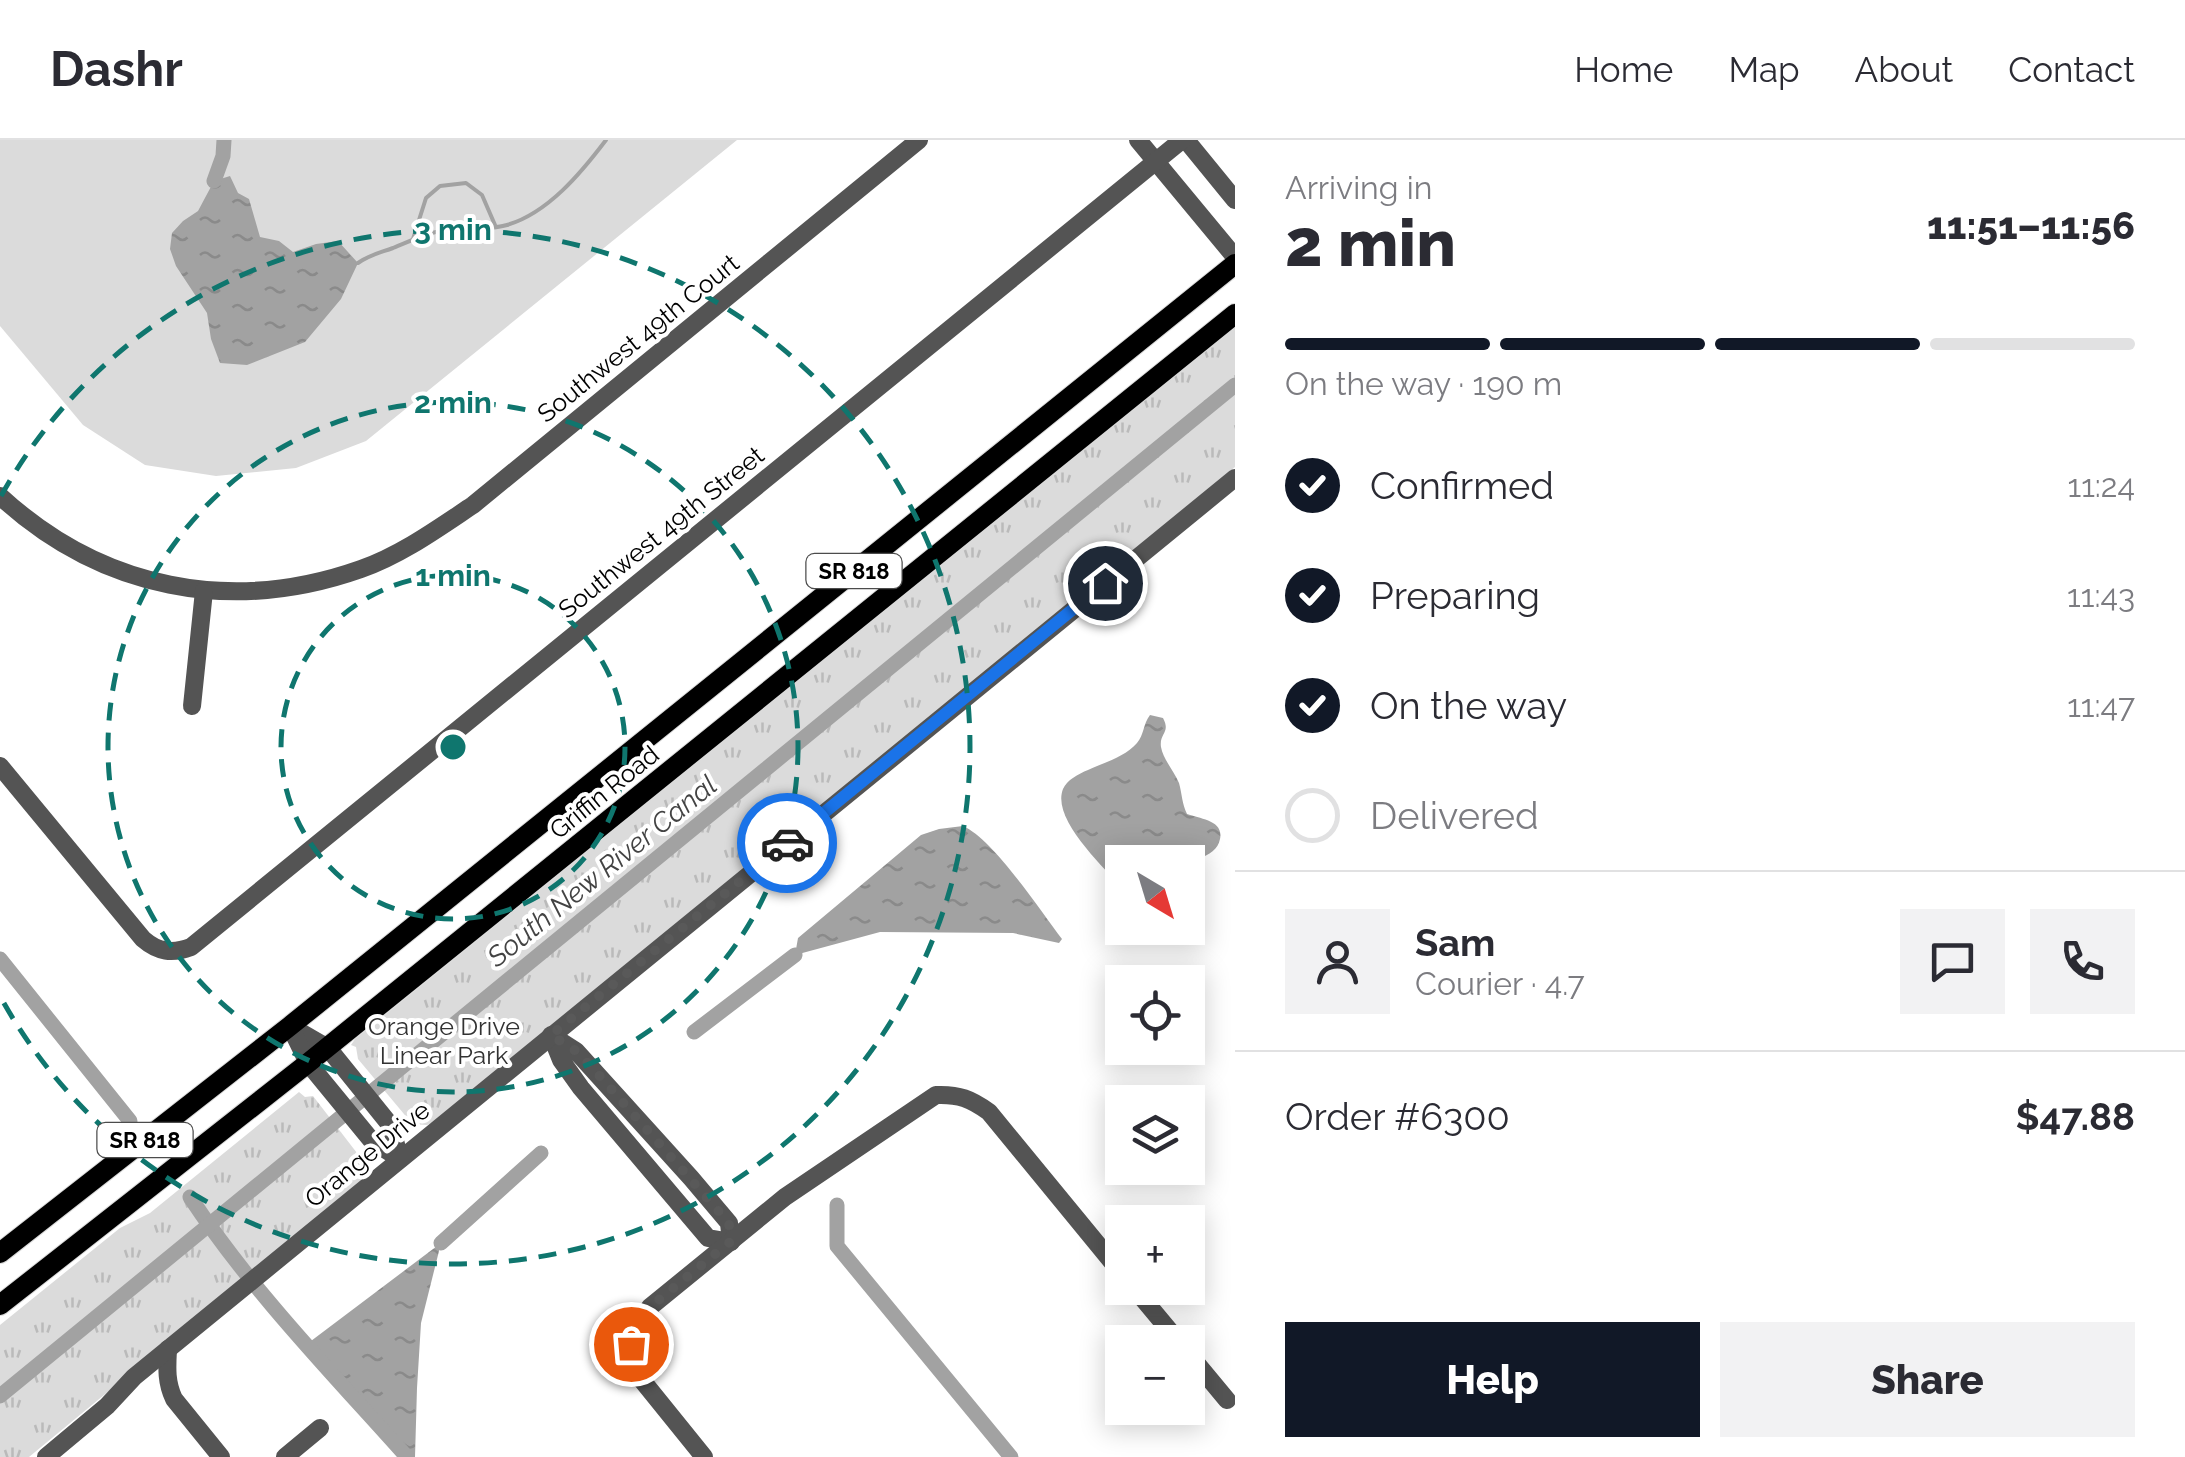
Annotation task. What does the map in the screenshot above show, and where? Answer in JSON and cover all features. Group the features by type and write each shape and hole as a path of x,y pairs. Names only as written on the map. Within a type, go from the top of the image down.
{"main road":[{"name":"Griffin Road","path":"0,1254 290,1026 1235,261"},
{"name":"Griffin Road","path":"0,1305 334,1056 1235,314"}],"street":[{"name":"Southwest 49th Court","path":"0,496 44,532 86,557 139,578 204,591 282,590 364,568 417,542 472,505 919,140"},
{"path":"1138,140 1235,261"},
{"path":"1184,140 1235,200"},
{"name":"Southwest 49th Street","path":"0,766 143,939 156,950 166,952 191,947 1184,140"},
{"name":"Orange Drive","path":"46,1457 107,1406 134,1377 1235,478"},
{"path":"192,706 204,591"},
{"path":"290,1026 334,1056 391,1126 400,1159"},
{"path":"290,1026 315,1071 372,1141 400,1159"},
{"path":"551,1035 576,1051 729,1223 730,1242"},
{"path":"551,1035 561,1060 581,1088 708,1238 730,1242"},
{"path":"704,1457 637,1374 631,1344 638,1324 650,1307 785,1197 936,1095 955,1094 972,1099 990,1112 1105,1253"},
{"path":"646,1165 665,1150"},
{"path":"1148,1305 1165,1325"},
{"path":"168,1350 166,1373 174,1399 221,1457"},
{"path":"1205,1373 1227,1400"},
{"path":"285,1457 320,1428"}],"green space":[{"path":"0,140 737,140 366,441 296,468 216,476 145,465 83,425 0,326"},
{"name":"Orange Drive Linear Park","path":"1235,326 1235,467 438,1120 427,1125 409,1124 358,1059 356,1047 351,1045 355,1039"},
{"name":"Orange Drive Linear Park","path":"299,1092 305,1097 313,1096 367,1166 358,1185 29,1457 0,1457 0,1325 120,1228 150,1213"}],"water":[{"path":"230,176 238,193 249,199 260,237 279,241 293,252 338,241 358,263 341,299 305,342 247,365 220,363 207,313 176,266 170,249 172,233 198,211 214,181"},
{"path":"1150,715 1163,718 1161,747 1179,783 1187,814 1215,824 1220,839 1205,856 1205,845 1105,845 1105,869 1072,828 1061,801 1063,789 1077,775 1132,748"},
{"path":"963,826 988,845 1016,876 1062,939 1059,943 1013,933 880,932 795,955 798,938 921,835"},
{"path":"441,1243 421,1323 415,1457 407,1457 307,1344"}],"waterway":[{"path":"214,181 224,140"},
{"path":"358,263 436,232 494,228 522,219 550,202 606,140"},
{"path":"413,239 426,198 440,186 466,183 482,195 495,225"},
{"name":"South New River Canal","path":"0,1396 1235,385"},
{"path":"694,1032 795,955"},
{"path":"0,959 130,1121"},
{"path":"441,1243 541,1153"},
{"path":"190,1197 266,1298 407,1457"},
{"path":"837,1205 837,1246 1011,1457"}],"way so far":[{"path":"631,1344 650,1307 730,1242 729,1223 598,1074 576,1051 551,1035 787,843"}],"route":[{"path":"787,843 1105,583"}]}
